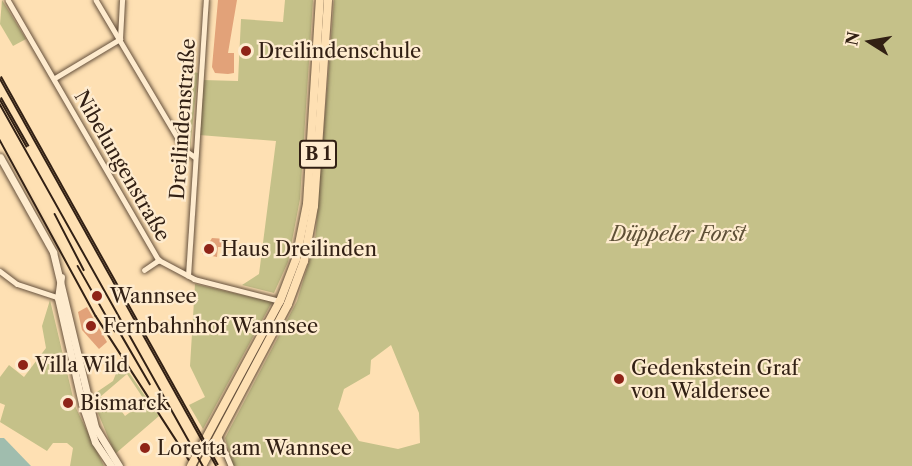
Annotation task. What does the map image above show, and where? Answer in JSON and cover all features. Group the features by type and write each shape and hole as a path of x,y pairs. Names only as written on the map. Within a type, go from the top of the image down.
{"main road":[{"name":"B 1","path":"191,466 284,302 307,204 320,0"},
{"name":"B 1","path":"202,466 284,302 313,214 328,0"},
{"path":"0,157 48,241 61,278 62,297 94,442 111,466"},
{"path":"85,403 100,439 119,466"}],"street":[{"name":"Nibelungenstraße","path":"8,0 159,260 188,276 284,302"},
{"path":"96,0 185,150 195,157"},
{"path":"120,39 123,0"},
{"name":"Dreilindenstraße","path":"188,276 206,0"},
{"path":"55,78 120,39"},
{"path":"144,270 159,260"},
{"path":"0,271 17,284 62,297"},
{"path":"211,431 219,435 231,466"}],"green space":[{"path":"2,0 26,39 13,46 0,24"},
{"path":"285,0 313,0 300,199 288,262 274,293 242,285 259,274 276,141 199,135 203,80 238,81 241,19 283,22"},
{"name":"Düppeler Forst","path":"334,0 912,0 912,466 228,466 223,455 232,461 225,438 297,301 315,241","holes":["391,345 419,413 420,443 398,449 359,441 338,409 344,389 370,374 371,360"]},
{"path":"193,72 198,73 190,149 188,148"},
{"path":"195,284 272,302 203,429 189,405 205,397 190,366"},
{"path":"50,300 75,406 104,466 70,466 73,448 67,443 53,443 47,451 0,422 5,405 0,403 0,377 9,365 24,377 46,348 42,326"},
{"path":"121,361 159,416 115,454 91,396 113,381","holes":["127,374 145,401 125,416 115,402 100,397"]}],"shaded area":[{"path":"0,438 4,438 31,466 0,466"}],"building":[{"path":"218,0 237,0 228,53 234,53 234,73 215,73 212,67"},
{"name":"Haus Dreilinden","path":"212,238 226,239 226,247 218,247 217,257 202,254"},
{"name":"Fernbahnhof Wannsee","path":"87,307 107,342 99,349 82,330 78,312"}],"tram line":[{"path":"0,104 203,466"},
{"path":"0,140 96,316 189,460"},
{"path":"55,214 84,270"},
{"path":"78,266 115,331"},
{"path":"114,322 150,384"}],"railway":[{"path":"0,77 217,466"},
{"path":"0,98 28,147"}],"place":[{"name":"Dreilindenschule","path":"246,51"},
{"name":"Haus Dreilinden","path":"209,249"},
{"name":"Wannsee","path":"97,296"},
{"name":"Fernbahnhof Wannsee","path":"91,326"},
{"name":"Villa Wild","path":"23,365"},
{"name":"Gedenkstein Graf von Waldersee","path":"619,379"},
{"name":"Bismarck","path":"68,403"},
{"name":"Loretta am Wannsee","path":"145,448"}]}
